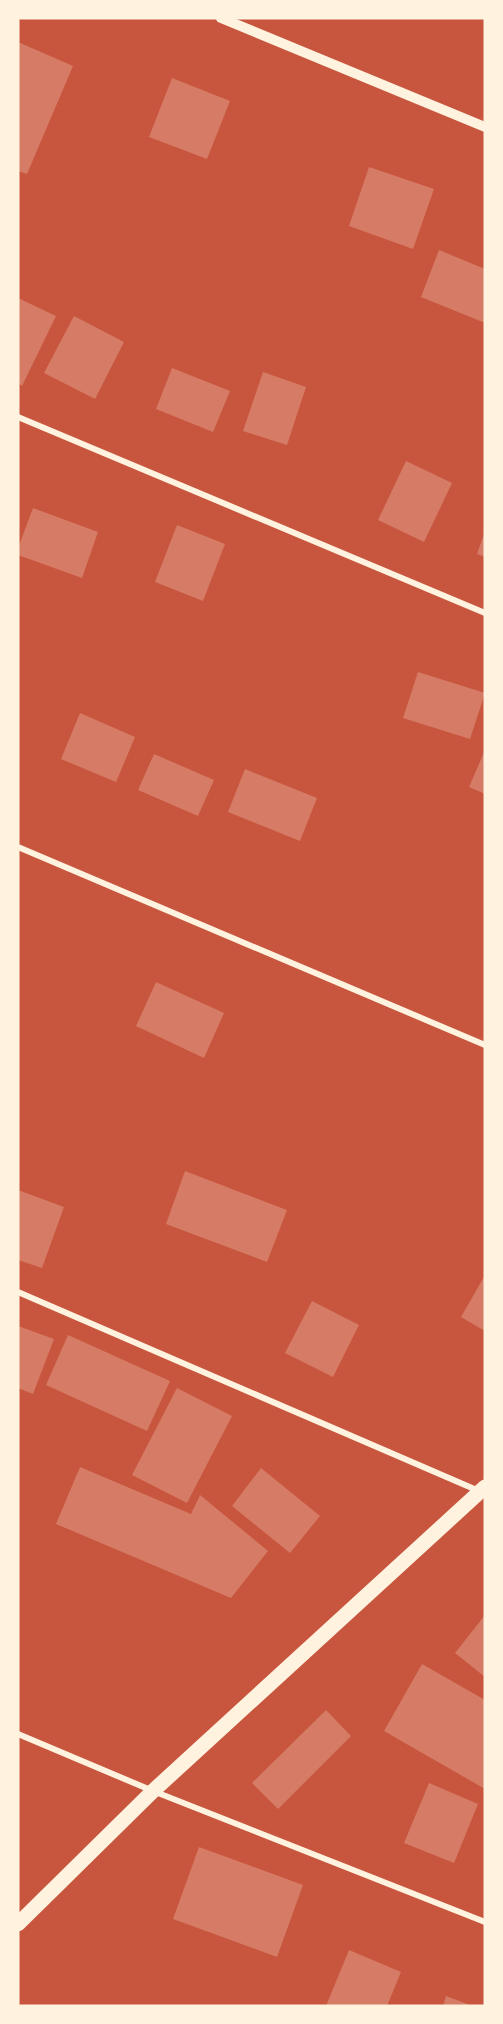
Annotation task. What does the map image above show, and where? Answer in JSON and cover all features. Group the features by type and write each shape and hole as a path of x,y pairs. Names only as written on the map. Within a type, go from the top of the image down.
{"main road":[{"path":"18,1924 153,1791 483,1491"}],"street":[{"path":"221,18 485,127"},
{"path":"18,417 485,613"},
{"path":"18,847 485,1045"},
{"path":"18,1292 483,1491"},
{"path":"18,1734 153,1791 485,1922"}],"building":[{"path":"18,42 73,66 27,174 18,171"},
{"path":"172,78 230,101 207,159 149,137"},
{"path":"369,167 434,189 413,249 349,226"},
{"path":"439,250 485,269 485,323 421,297"},
{"path":"18,298 56,316 22,386 18,383"},
{"path":"74,316 124,342 95,399 44,373"},
{"path":"172,368 230,391 213,432 156,409"},
{"path":"263,372 306,387 287,445 243,431"},
{"path":"406,461 452,483 424,542 378,520"},
{"path":"33,508 98,532 82,578 18,555 18,548"},
{"path":"177,525 225,544 203,601 155,582"},
{"path":"485,531 485,557 477,554"},
{"path":"418,672 485,693 470,739 403,718"},
{"path":"80,713 135,737 116,782 61,759"},
{"path":"485,750 485,794 469,787"},
{"path":"154,754 214,780 198,816 138,790"},
{"path":"245,769 317,798 300,841 228,812"},
{"path":"156,982 224,1013 204,1058 136,1026"},
{"path":"185,1171 287,1210 267,1262 166,1224"},
{"path":"18,1190 64,1207 42,1268 18,1260"},
{"path":"485,1275 485,1331 461,1317"},
{"path":"312,1301 359,1325 333,1377 285,1353"},
{"path":"18,1326 54,1339 33,1394 18,1388"},
{"path":"68,1335 170,1381 147,1431 46,1385"},
{"path":"177,1388 232,1416 187,1503 132,1475"},
{"path":"80,1467 191,1514 200,1495 268,1551 231,1598 56,1524"},
{"path":"261,1468 320,1516 290,1553 232,1506"},
{"path":"485,1615 485,1677 455,1653"},
{"path":"422,1664 485,1700 485,1789 384,1731"},
{"path":"326,1710 351,1736 278,1809 252,1783"},
{"path":"429,1783 478,1804 454,1863 404,1843"},
{"path":"199,1847 303,1885 277,1957 173,1919"},
{"path":"349,1950 401,1972 387,2006 326,2006"},
{"path":"446,1996 473,2006 443,2006"}]}
